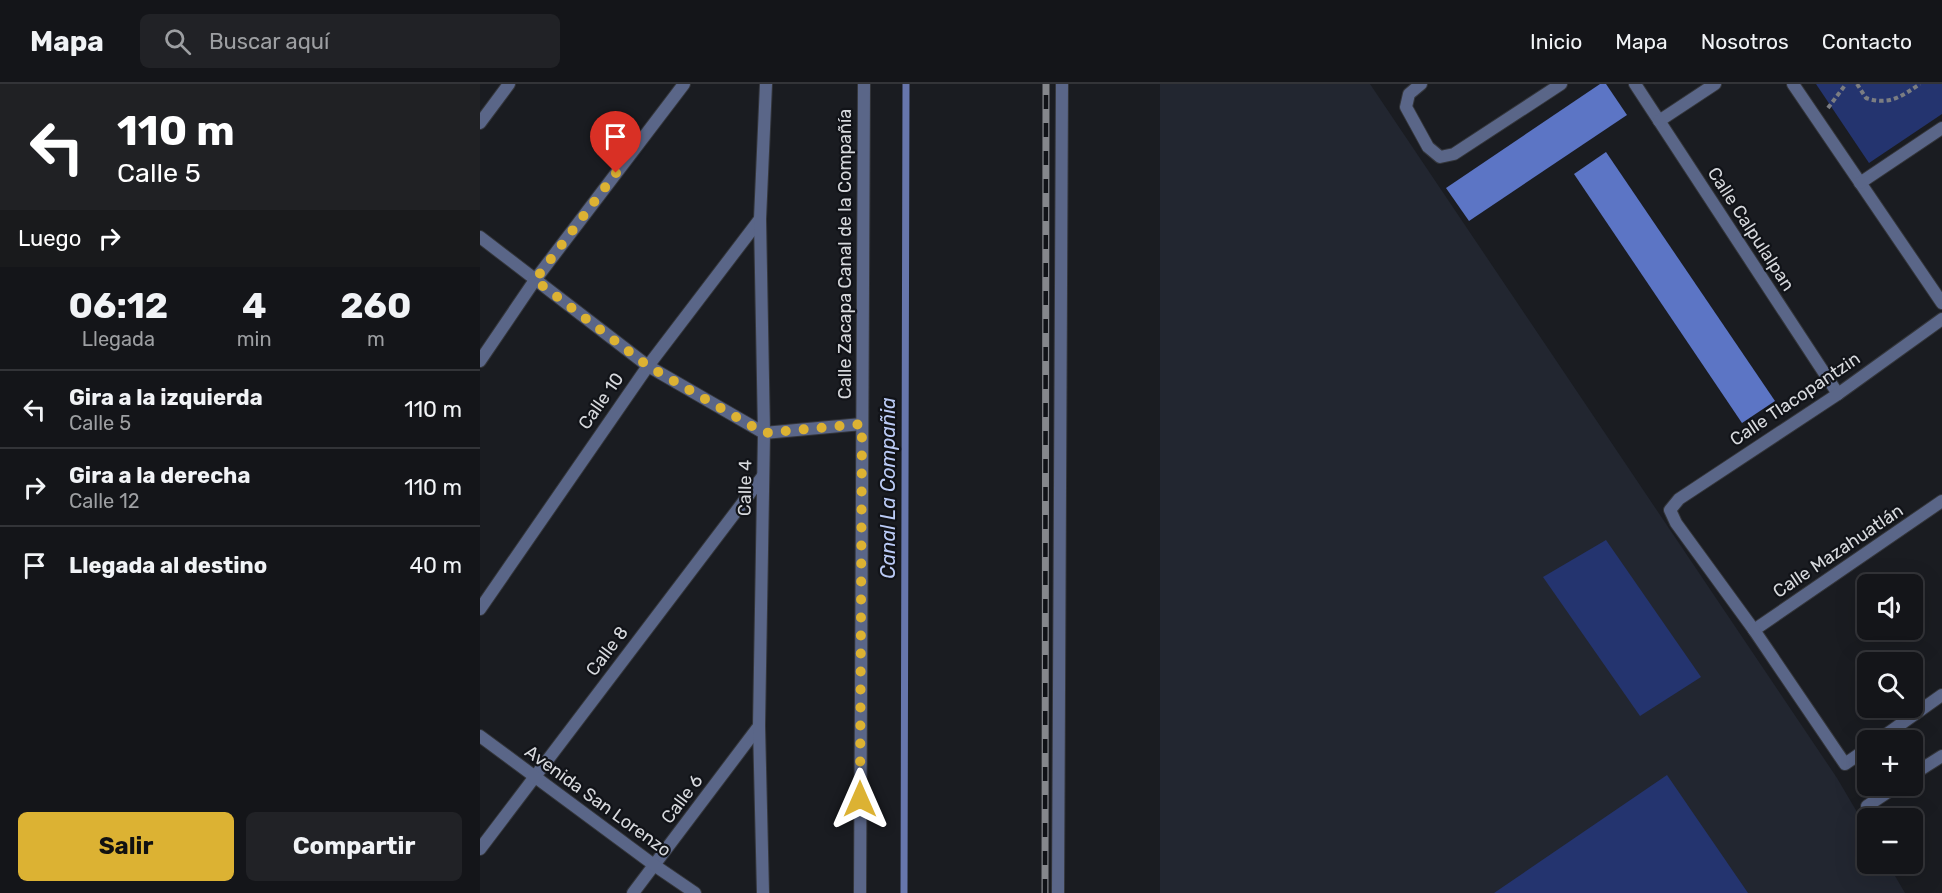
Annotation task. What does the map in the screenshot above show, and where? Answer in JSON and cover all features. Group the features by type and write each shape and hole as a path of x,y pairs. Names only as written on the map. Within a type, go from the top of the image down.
{"street":[{"path":"480,123 509,84"},
{"path":"480,361 535,280 684,84"},
{"name":"Calle 4","path":"763,893 759,726 764,433 760,219 766,84"},
{"name":"Calle Zacapa Canal de la Compañía","path":"860,893 864,84"},
{"path":"1058,893 1062,84"},
{"path":"1421,84 1409,94 1406,106 1428,147 1440,157 1454,154 1561,84"},
{"name":"Calle Calpulalpan","path":"1635,84 1838,394"},
{"path":"1659,121 1715,84"},
{"path":"1793,84 1942,303"},
{"path":"1860,183 1942,128"},
{"name":"Calle 10","path":"480,609 648,366 760,219"},
{"path":"480,237 648,366 764,433 862,424"},
{"name":"Calle Tlacopantzin","path":"1754,630 1676,523 1670,510 1679,499 1838,394 1942,319"},
{"name":"Calle 8","path":"480,849 763,476"},
{"name":"Calle Mazahuatlán","path":"1754,630 1942,501"},
{"path":"1754,630 1845,764 1857,756"},
{"path":"1893,730 1942,695"},
{"name":"Calle 6","path":"633,893 759,726"},
{"name":"Avenida San Lorenzo","path":"480,736 695,893"},
{"path":"1923,768 1942,756"},
{"path":"1867,806 1882,796"}],"path":[{"path":"1818,121 1845,84"},
{"path":"1857,84 1866,98 1882,102 1898,99 1920,84"}],"shaded area":[{"path":"1160,84 1370,84 1837,778 1857,812 1857,874 1894,874 1905,893 1160,893"},
{"path":"1816,84 1942,84 1942,114 1869,163"},
{"path":"1606,540 1701,677 1640,716 1543,577"},
{"path":"1667,775 1748,893 1494,893"}],"building":[{"path":"1600,84 1606,84 1627,115 1469,221 1446,188"},
{"path":"1606,152 1775,401 1742,423 1574,174"}],"waterway":[{"name":"Canal La Compañia","path":"904,893 906,84"}],"railway":[{"path":"1045,893 1046,84"}],"route":[{"path":"616,173 535,280 648,366 764,433 862,424 860,799"}]}
